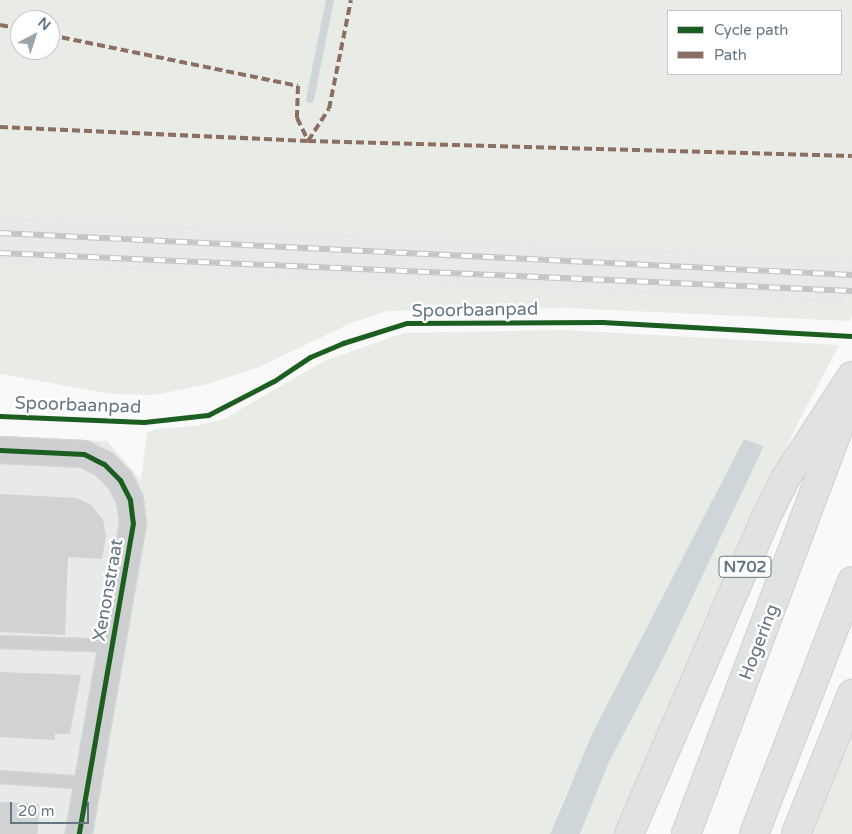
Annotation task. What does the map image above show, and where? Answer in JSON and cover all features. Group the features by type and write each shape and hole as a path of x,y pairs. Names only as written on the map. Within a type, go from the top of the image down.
{"highway":[{"name":"N702","path":"629,834 767,515 785,479 852,376"},
{"name":"Hogering","path":"686,834 852,393"},
{"path":"754,834 852,581"},
{"path":"796,834 852,694"}],"street":[{"name":"Xenonstraat","path":"0,450 84,454 104,464 120,480 130,500 133,523 79,834"}],"lane":[{"path":"0,642 112,646"},
{"path":"0,778 89,783"}],"shaded area":[{"path":"0,0 852,0 852,258 0,215"},
{"path":"0,215 852,258 852,284 844,305 0,265"},
{"path":"0,265 844,305 852,284 852,316 849,321 564,308 387,311 349,324 257,368 208,384 155,395 112,394 0,374"},
{"path":"564,330 839,345 794,431 692,674 644,762 615,834 580,834 609,762 663,659 764,446 744,439 567,791 550,834 94,834 147,433 155,429 196,426 224,419 324,361 404,333"},
{"path":"0,438 107,441 153,494 98,834 0,834"},
{"path":"744,439 764,446 663,659 609,762 580,834 550,834 593,732"},
{"path":"852,726 852,834 809,834"}],"building":[{"path":"0,494 77,498 91,505 103,519 106,536 102,559 68,557 65,635 0,632"},
{"path":"0,672 81,675 70,734 55,734 55,740 0,737"},
{"path":"0,802 39,804 37,834 0,834"}],"waterway":[{"path":"310,99 330,0"}],"railway":[{"path":"0,233 852,275"},
{"path":"0,253 852,291"}],"marked path":[{"path":"308,141 329,109 351,0"},
{"path":"0,25 10,27"},
{"path":"60,37 298,86 297,118 308,141"},
{"path":"0,127 308,141 852,156"}],"cycle path":[{"name":"Spoorbaanpad","path":"0,416 144,422 208,415 274,381 310,357 343,343 407,323 602,322 852,336"},
{"path":"0,450 84,454 104,464 120,480 130,500 133,523 79,834"}]}
